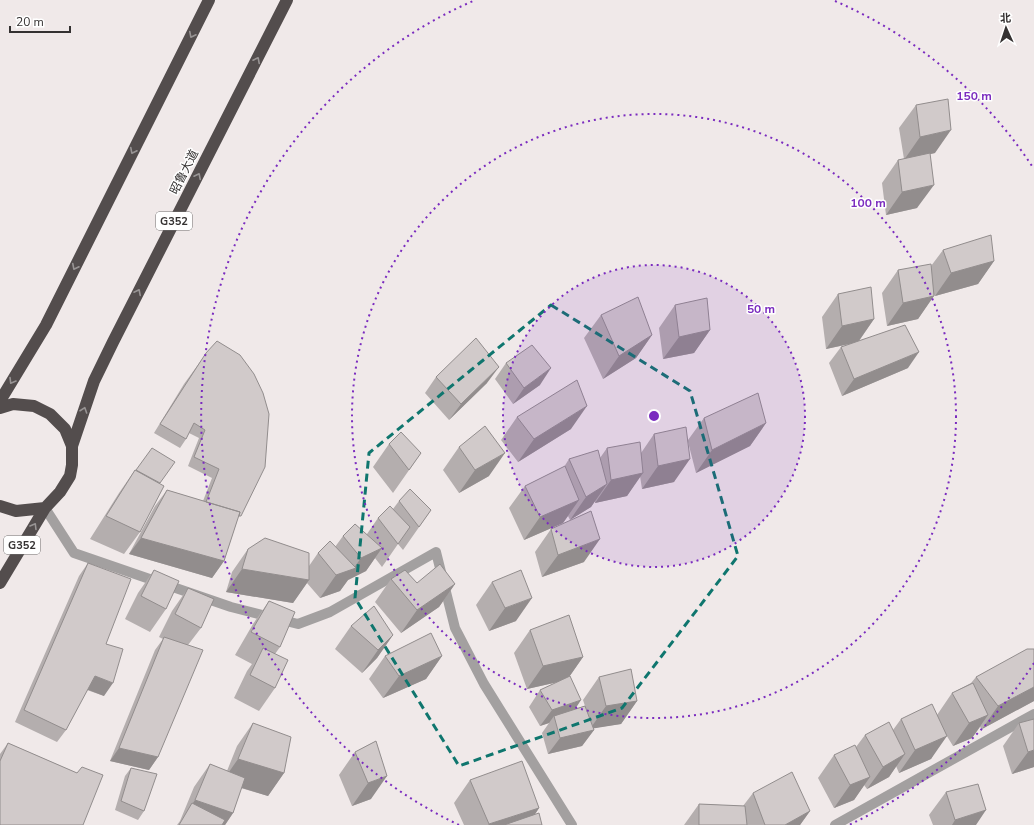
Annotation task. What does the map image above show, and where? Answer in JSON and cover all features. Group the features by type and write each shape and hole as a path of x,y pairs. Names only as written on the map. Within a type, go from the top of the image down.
{"highway":[{"path":"0,401 46,325 209,0"},
{"name":"昭鲁大道","path":"0,583 45,508 60,492 70,476 72,465 72,446 94,381 287,0"},
{"name":"昭鲁大道","path":"0,408 13,404 34,406 50,414 65,429 72,446"},
{"path":"0,506 16,511 45,508"}],"street":[{"path":"45,508 74,553 231,607 298,624 330,612 436,552 455,628 484,684 572,825"},
{"path":"835,825 1034,714"}],"highlighted area":[{"path":"551,305 690,391 738,556 622,708 459,766 355,598 369,453"}],"building":[{"path":"948,99 951,130 920,137 916,105"},
{"path":"930,153 934,185 902,192 898,160"},
{"path":"991,235 994,261 951,273 943,250"},
{"path":"931,264 934,296 903,303 898,270"},
{"path":"871,287 874,319 842,326 838,294"},
{"path":"638,297 652,335 619,356 601,315"},
{"path":"707,298 710,330 679,337 675,305"},
{"path":"905,325 919,352 854,379 841,347"},
{"path":"476,338 499,367 461,404 436,377"},
{"path":"217,341 240,355 254,374 263,393 269,414 265,467 241,516 239,516 240,512 206,502 219,469 194,457 205,430 194,423 186,439 160,424 206,353"},
{"path":"532,345 551,368 524,388 506,363"},
{"path":"577,380 587,406 534,439 517,417"},
{"path":"758,393 766,423 712,450 704,418"},
{"path":"485,426 505,453 475,470 459,447"},
{"path":"686,427 690,459 658,466 654,434"},
{"path":"401,432 421,453 409,470 389,444"},
{"path":"640,442 643,473 611,480 607,448"},
{"path":"152,448 175,462 160,483 136,470"},
{"path":"598,450 607,484 586,497 569,459"},
{"path":"565,466 579,500 540,517 525,486"},
{"path":"135,470 164,486 140,532 106,516"},
{"path":"410,489 431,510 419,527 399,501"},
{"path":"167,490 240,512 224,561 141,538"},
{"path":"390,506 410,527 398,544 378,518"},
{"path":"591,511 600,539 558,555 551,529"},
{"path":"355,524 382,548 361,558 343,536"},
{"path":"265,538 309,553 309,580 242,569 248,549"},
{"path":"330,541 356,568 336,575 318,553"},
{"path":"88,563 131,579 106,644 123,649 113,683 95,676 66,730 24,710"},
{"path":"440,564 455,584 417,610 391,579 405,570 417,583"},
{"path":"154,570 179,581 166,609 141,596"},
{"path":"521,570 532,598 505,608 492,582"},
{"path":"188,588 214,599 201,628 175,614"},
{"path":"269,601 295,612 280,647 251,632"},
{"path":"374,606 393,635 378,650 351,626"},
{"path":"569,615 583,657 543,666 530,630"},
{"path":"431,633 442,656 399,676 385,656"},
{"path":"164,637 203,650 158,757 119,748"},
{"path":"263,648 288,660 275,688 250,675"},
{"path":"1027,649 1034,649 1034,687 998,706 976,677"},
{"path":"631,669 637,701 606,706 599,677"},
{"path":"570,676 581,700 552,710 540,690"},
{"path":"973,683 988,715 969,723 952,693"},
{"path":"932,704 947,736 915,750 901,719"},
{"path":"585,706 594,730 560,738 554,716"},
{"path":"1034,719 1034,750 1028,752 1019,723"},
{"path":"889,722 905,754 883,767 865,735"},
{"path":"253,723 291,737 284,773 238,759"},
{"path":"376,741 387,776 368,783 355,752"},
{"path":"8,743 77,773 82,767 103,775 83,825 0,825 0,761"},
{"path":"855,745 870,777 850,785 834,755"},
{"path":"522,761 539,808 489,824 470,780"},
{"path":"210,764 245,778 233,813 195,800"},
{"path":"131,768 157,774 144,811 121,801"},
{"path":"792,772 810,811 785,825 765,825 753,793"},
{"path":"978,784 986,810 955,820 946,792"},
{"path":"192,803 225,820 222,825 179,825"},
{"path":"699,804 745,806 747,825 699,825"},
{"path":"539,813 542,825 504,825"}]}
